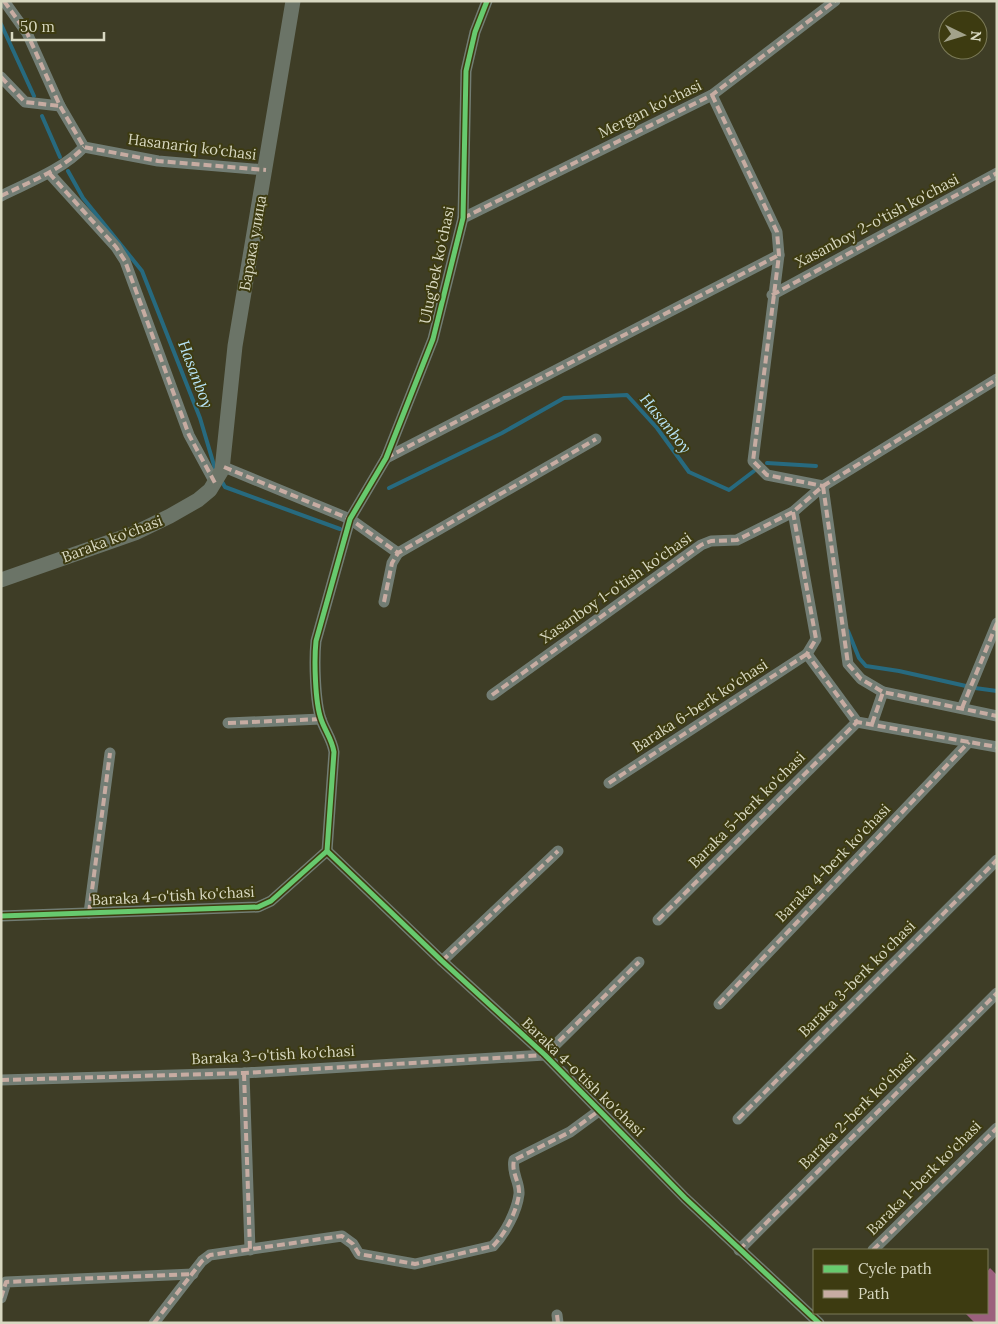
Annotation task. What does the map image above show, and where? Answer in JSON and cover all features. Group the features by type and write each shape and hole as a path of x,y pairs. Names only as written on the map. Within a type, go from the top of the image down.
{"main road":[{"name":"Барака улица","path":"220,473 235,346 293,1"},
{"name":"Baraka ko'chasi","path":"1,580 135,533 198,500 220,473"}],"street":[{"path":"1,196 49,172 77,155 84,147 60,106 27,33 4,1"},
{"name":"Ulug'bek ko'chasi","path":"350,519 386,458 434,339 463,218 466,71 475,32 487,1"},
{"name":"Mergan ko'chasi","path":"463,218 712,95 835,1"},
{"path":"1,77 25,102 60,106"},
{"path":"712,95 777,232 779,255 772,295 753,461 767,475 823,486 997,379"},
{"name":"Hasanariq ko'chasi","path":"84,147 158,161 266,170"},
{"path":"49,172 116,247 125,261 189,435 220,473 350,519 398,553"},
{"name":"Xasanboy 2-o'tish ko'chasi","path":"772,295 997,173"},
{"path":"386,458 779,255"},
{"path":"384,602 392,562 398,553 596,439"},
{"path":"823,486 848,664 861,679 883,692 997,716"},
{"name":"Xasanboy 1-o'tish ko'chasi","path":"492,695 701,545 711,541 737,540 793,512 823,486"},
{"path":"793,512 816,639 807,654 857,722 997,747"},
{"path":"327,852 334,752 332,740 320,719 314,659 316,641 350,519"},
{"path":"962,708 997,623"},
{"name":"Baraka 6-berk ko'chasi","path":"609,783 807,654"},
{"path":"872,724 883,692"},
{"path":"228,723 320,719"},
{"name":"Baraka 5-berk ko'chasi","path":"658,920 857,722"},
{"name":"Baraka 4-berk ko'chasi","path":"719,1004 969,742"},
{"path":"89,913 110,753"},
{"path":"442,961 558,851"},
{"name":"Baraka 4-o'tish ko'chasi","path":"1,916 258,907 271,902 327,852 545,1055 685,1198 739,1250 812,1311"},
{"name":"Baraka 3-berk ko'chasi","path":"738,1118 997,860"},
{"path":"545,1055 639,962"},
{"name":"Baraka 2-berk ko'chasi","path":"739,1250 997,993"},
{"name":"Baraka 3-o'tish ko'chasi","path":"1,1080 244,1073 545,1055"},
{"path":"244,1073 250,1250"},
{"path":"154,1323 202,1261 210,1255 342,1236 353,1244 359,1254 415,1264 493,1246 501,1238 519,1192 512,1169 514,1160 570,1132 600,1110"},
{"name":"Baraka 1-berk ko'chasi","path":"874,1249 997,1128"},
{"path":"1,1298 6,1282 193,1274"}],"shaded area":[{"path":"990,1268 997,1275 997,1323 975,1323 966,1314 988,1314 988,1271"}],"waterway":[{"name":"Hasanboy","path":"1,24 34,96"},
{"name":"Hasanboy","path":"42,116 60,157"},
{"name":"Hasanboy","path":"68,171 83,198 142,271 200,418 216,472"},
{"name":"Hasanboy","path":"389,488 502,433 564,398 627,395 657,428 689,472 729,490 754,471"},
{"name":"Hasanboy","path":"767,463 816,466"},
{"name":"Hasanboy","path":"221,480 225,487 340,529"},
{"name":"Hasanboy","path":"848,631 859,658 866,666 899,671 966,686"},
{"name":"Hasanboy","path":"975,688 997,691"}],"marked path":[{"path":"4,1 27,33 60,106 84,147 158,161 266,170"},
{"path":"463,218 712,95 835,1"},
{"path":"1,77 25,102 60,106"},
{"path":"712,95 777,232 779,255 753,461 767,475 823,486"},
{"path":"1,196 55,169 84,147"},
{"path":"49,173 116,247 125,261 189,435 215,483"},
{"path":"772,295 997,173"},
{"path":"386,458 779,255"},
{"path":"492,695 701,545 711,541 737,540 793,512 823,486 997,379"},
{"path":"384,602 392,563 398,553 596,439"},
{"path":"224,467 350,519 398,553"},
{"path":"823,486 848,664 861,679 883,692 997,716"},
{"path":"793,512 816,639 807,654 857,722 997,747"},
{"path":"962,708 997,623"},
{"path":"609,783 807,654"},
{"path":"872,724 883,692"},
{"path":"228,723 321,719"},
{"path":"658,920 857,722"},
{"path":"719,1004 969,742"},
{"path":"89,913 110,753"},
{"path":"442,961 558,851"},
{"path":"738,1119 997,860"},
{"path":"1,1080 244,1073 545,1055 639,962"},
{"path":"739,1250 997,993"},
{"path":"244,1073 250,1250"},
{"path":"154,1323 202,1261 210,1255 342,1236 353,1244 359,1254 415,1264 493,1246 510,1222 518,1201 519,1190 513,1165 514,1160 570,1132 600,1110"},
{"path":"874,1249 997,1128"},
{"path":"1,1298 6,1282 193,1274"},
{"path":"557,1315 558,1323"}],"cycle path":[{"path":"1,916 258,907 271,901 327,851 334,752 321,719 317,702 316,641 350,519 386,458 433,339 463,218 466,71 475,32 487,1"},
{"path":"327,851 442,961 545,1055 685,1198 819,1323"}]}
